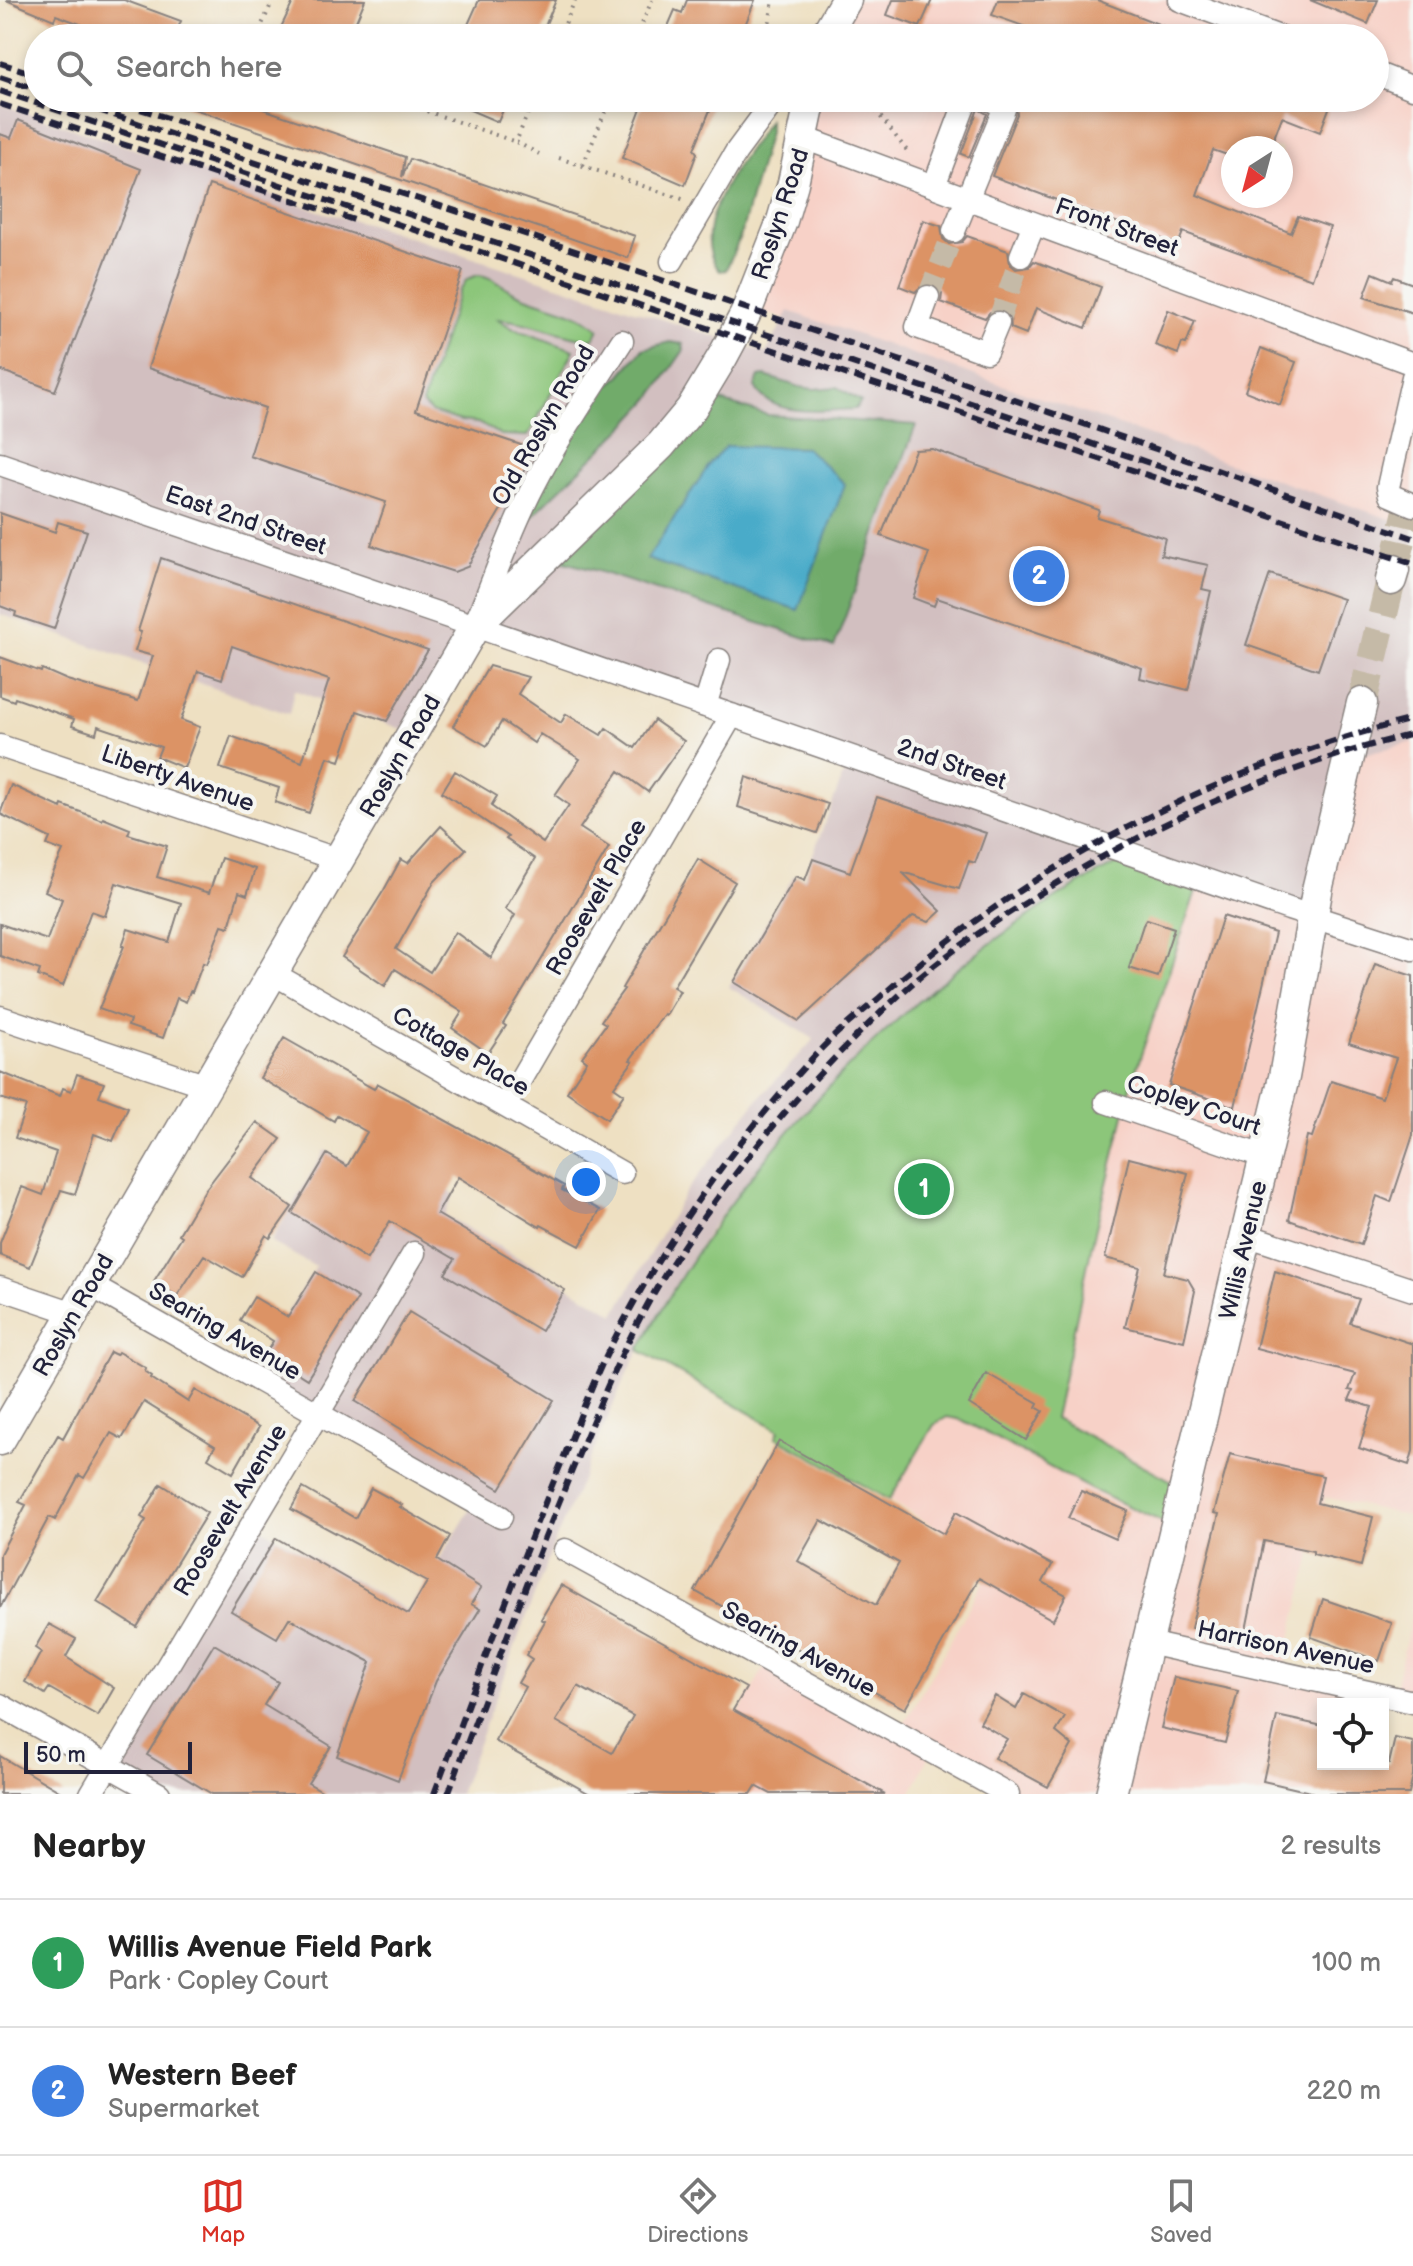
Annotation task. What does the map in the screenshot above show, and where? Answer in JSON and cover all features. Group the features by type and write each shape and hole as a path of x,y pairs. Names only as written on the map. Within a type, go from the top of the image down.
{"main road":[{"path":"823,24 824,0"},
{"path":"831,24 846,0"},
{"name":"Roslyn Road","path":"0,1440 475,626 661,445 700,395 735,336 755,292 782,221 809,112"},
{"name":"Willis Avenue","path":"1111,1794 1265,1157 1290,1043 1312,917 1362,703"}],"street":[{"path":"1180,0 1244,24"},
{"path":"1389,79 1413,88"},
{"path":"672,261 736,152 766,112"},
{"path":"934,186 962,112"},
{"path":"954,231 1003,112"},
{"name":"Front Street","path":"804,138 1413,364"},
{"path":"1021,256 1034,224"},
{"path":"928,297 917,327 986,352 998,323"},
{"name":"Old Roslyn Road","path":"475,626 533,486 622,341"},
{"path":"1413,377 1388,487 1390,495 1413,505"},
{"name":"East 2nd Street","path":"0,464 475,626"},
{"name":"2nd Street","path":"475,626 1312,917 1413,949"},
{"path":"705,706 719,660"},
{"name":"Roosevelt Place","path":"505,1106 732,715"},
{"name":"Liberty Avenue","path":"0,746 339,860"},
{"name":"Cottage Place","path":"274,974 622,1173"},
{"path":"0,1017 207,1086"},
{"name":"Copley Court","path":"1106,1102 1265,1157"},
{"path":"1246,1235 1413,1290"},
{"name":"Roosevelt Avenue","path":"91,1794 414,1253"},
{"name":"Searing Avenue","path":"90,1285 501,1517"},
{"path":"0,1288 74,1313"},
{"name":"Searing Avenue","path":"565,1550 1008,1794"},
{"name":"Harrison Avenue","path":"1148,1643 1413,1702"},
{"path":"0,1705 159,1794"}],"path":[{"path":"262,24 273,0"},
{"path":"565,24 575,0"},
{"path":"642,24 652,0"},
{"path":"769,24 773,0"},
{"path":"429,112 516,142 539,154"},
{"path":"516,142 528,112"},
{"path":"583,165 605,112"},
{"path":"877,112 909,154"},
{"path":"559,158 693,203"}],"shaded area":[{"path":"845,0 1413,0 1413,538 750,307 807,112 1389,112 1389,24 832,24"},
{"path":"0,104 325,213 369,224 766,353 789,311 1413,527 1413,742 1356,756 1316,915 1201,876 926,995 847,1067 772,1149 711,1228 668,1296 624,1380 555,1541 459,1794 159,1794 108,1766 251,1522 408,1611 475,1502 249,1373 316,1267 271,1242 325,1150 410,1201 425,1177 454,1194 445,1215 615,1314 685,1193 755,1103 814,1039 729,987 794,875 804,878 850,757 468,621 404,730 294,690 289,714 0,614"},
{"path":"1413,741 1413,1517 1325,1497 1283,1672 1346,1687 1343,1698 1317,1698 1317,1770 1322,1770 1321,1794 1008,1794 931,1752 910,1794 694,1794 768,1661 899,1733 995,1561 889,1500 935,1425 947,1417 962,1420 1092,1490 1175,1528 1185,1488 1055,1418 1092,1244 1133,1079 1201,876 1356,756"},
{"path":"1413,1610 1413,1702 1393,1697"}],"green space":[{"path":"769,120 769,132 741,235 726,270 720,271 711,254 709,234 713,214 722,192"},
{"path":"478,275 523,296 580,316 599,329 594,338 587,339 498,319 512,328 574,350 528,436 501,435 478,423 431,412 422,404 459,292 467,279"},
{"path":"670,342 683,344 684,350 650,399 523,525 543,481 604,389 643,349"},
{"path":"759,377 800,387 837,387 861,402 855,409 815,411 786,408 763,397 755,387"},
{"path":"700,395 768,415 916,425 834,647 546,557"},
{"path":"1136,853 1201,876 1133,1079 1092,1244 1055,1418 1185,1488 1176,1528 1092,1490 962,1420 947,1417 934,1425 889,1500 776,1437 779,1430 639,1350 721,1218 768,1156 873,1042 992,942 1066,892"}],"water":[{"path":"726,446 806,448 845,484 798,610 647,559 711,462"}],"building":[{"path":"6,0 124,0 181,21 180,24 80,24 56,15 54,20"},
{"path":"294,0 365,0 355,24 283,24"},
{"path":"479,0 556,0 546,24 468,24"},
{"path":"687,0 755,0 746,24 669,24 675,10 682,13"},
{"path":"893,0 932,0 921,24 912,24 887,15"},
{"path":"998,0 1097,0 1158,24 1018,24 992,15"},
{"path":"1310,0 1378,0 1368,24"},
{"path":"203,112 272,112 405,157 402,177 410,159 635,236 628,258"},
{"path":"475,112 502,112 498,122"},
{"path":"640,112 709,112 694,149 697,153 685,185 622,158"},
{"path":"977,112 987,114 969,157 961,154"},
{"path":"1017,112 1328,112 1320,132 1282,117 1275,136 1221,136 1221,153 1213,150 1197,195 1221,205 1221,208 1229,208 1291,233 1298,216 1330,227 1312,279 1183,232 1178,245 992,176"},
{"path":"18,120 141,169 55,391 0,370 0,134 11,138"},
{"path":"209,185 463,271 416,410 536,450 467,567 454,572 371,545 386,502 250,456 265,408 148,368"},
{"path":"923,220 941,226 943,239 949,244 962,242 967,236 1008,251 1010,264 1016,269 1029,267 1034,261 1101,287 1086,328 1036,308 1026,334 1011,328 1010,315 1003,310 990,312 985,318 941,302 942,294 934,284 925,283 915,292 899,286"},
{"path":"1373,273 1392,281 1394,277 1413,284 1413,313 1364,297"},
{"path":"1168,310 1195,321 1186,344 1182,343 1178,354 1155,345"},
{"path":"1261,348 1296,362 1280,405 1245,391"},
{"path":"932,449 1099,510 1097,517 1165,538 1161,555 1208,565 1202,589 1211,591 1188,690 1140,678 1142,668 937,598 934,606 913,598 929,553 881,536 915,450"},
{"path":"0,513 55,532 58,522 87,531 54,629 15,616 16,612 0,606"},
{"path":"161,558 428,650 387,721 357,711 340,761 328,757 309,813 275,802 279,788 220,768 231,736 302,762 329,680 232,646 222,679 198,671 181,720 200,727 184,768 157,757 161,747 98,726 96,734 72,726 74,719 15,698 14,701 0,696 0,657 138,701 153,656 135,651 141,632 138,631"},
{"path":"1270,574 1343,599 1318,670 1246,645"},
{"path":"489,666 528,677 518,694 561,723 566,714 601,735 606,728 635,748 654,720 684,741 648,792 619,771 580,828 609,847 488,1053 452,1028 462,1012 395,969 385,986 342,957 401,859 408,863 441,826 466,849 434,882 396,949 430,972 455,932 491,958 515,915 505,909 535,859 442,792 455,771 497,796 491,806 543,843 569,805 555,795 580,759 540,734 534,743 502,721 487,746 453,726"},
{"path":"746,777 828,804 817,833 738,807"},
{"path":"11,785 61,808 62,805 103,818 130,829 128,834 167,846 157,877 209,893 221,858 255,869 247,895 239,892 229,927 222,925 207,964 203,963 186,1002 177,998 163,1038 128,1026 130,1020 99,1009 128,929 169,942 181,903 116,883 105,916 91,911 63,986 38,976 40,970 0,956 0,924 47,940 62,899 45,891 63,851 47,845 50,838 0,814"},
{"path":"877,797 986,833 975,863 969,861 959,889 902,872 941,911 929,922 913,916 799,1021 734,982 796,876 805,880 813,859 850,872"},
{"path":"698,859 735,882 673,987 680,991 666,1015 630,1060 633,1061 614,1087 624,1094 607,1119 567,1092 587,1061 582,1057 606,1024 601,1021 624,989"},
{"path":"1223,916 1275,933 1235,1107 1169,1085"},
{"path":"1147,919 1174,928 1158,977 1129,968"},
{"path":"1375,964 1413,976 1413,1135 1391,1202 1377,1196 1361,1245 1289,1220 1307,1136 1312,1137 1331,1081 1382,1098 1396,1058 1349,1043"},
{"path":"284,1038 374,1089 377,1083 423,1108 564,1186 562,1190 600,1210 580,1246 540,1227 458,1177 437,1214 565,1290 541,1331 445,1274 455,1259 390,1221 367,1259 292,1213 327,1154 347,1166 367,1132 337,1115 334,1121 260,1078"},
{"path":"0,1072 60,1096 63,1088 71,1091 77,1074 104,1083 99,1096 128,1107 113,1141 94,1134 75,1194 61,1190 30,1267 0,1255 0,1243 22,1187 43,1195 56,1152 15,1138 26,1106 0,1098"},
{"path":"257,1122 281,1139 252,1178 292,1207 270,1238 266,1235 242,1277 204,1255 177,1296 154,1281 182,1236 179,1234 205,1190"},
{"path":"1129,1158 1188,1173 1164,1273 1188,1279 1195,1291 1184,1341 1125,1327 1140,1267 1105,1258"},
{"path":"1275,1271 1359,1299 1350,1323 1413,1344 1413,1451 1409,1465 1359,1448 1372,1407 1349,1400 1355,1374 1256,1348"},
{"path":"316,1272 358,1298 307,1379 266,1353 273,1341 240,1320 254,1297 288,1317"},
{"path":"409,1312 554,1400 500,1489 355,1401"},
{"path":"110,1352 116,1355 118,1352 146,1368 151,1378 188,1402 195,1390 259,1427 233,1473 208,1458 215,1446 144,1402 122,1439 111,1433 84,1478 79,1475 55,1520 49,1517 0,1608 0,1554 26,1505 19,1502 58,1435 63,1438"},
{"path":"986,1373 1038,1403 1036,1407 1043,1411 1026,1440 969,1404"},
{"path":"779,1441 944,1534 956,1512 1052,1565 1043,1582 1066,1595 1053,1620 979,1578 905,1709 695,1591","holes":["821,1520 899,1563 876,1605 798,1561"]},
{"path":"1230,1454 1323,1476 1317,1503 1373,1517 1361,1566 1313,1554 1313,1551 1264,1541 1244,1640 1191,1628 1219,1514 1214,1513"},
{"path":"161,1484 207,1513 137,1627 97,1602 146,1520 141,1517"},
{"path":"303,1488 355,1518 371,1488 402,1505 400,1507 450,1536 437,1560 481,1588 471,1604 480,1609 436,1681 398,1780 337,1756 371,1662 289,1618 277,1638 231,1611 276,1538 408,1614 427,1582 291,1509"},
{"path":"1081,1491 1128,1511 1115,1539 1068,1518"},
{"path":"561,1585 746,1688 733,1710 885,1794 771,1794 756,1786 751,1794 590,1794 495,1741 525,1687 518,1683 532,1659 526,1655 545,1621 541,1619","holes":["578,1686 633,1716 612,1753 556,1721"]},
{"path":"1323,1599 1392,1623 1379,1661 1311,1637"},
{"path":"49,1624 76,1639 66,1657 114,1688 98,1716 49,1688 45,1694 25,1682 41,1652 35,1648"},
{"path":"214,1644 278,1682 264,1705 331,1746 308,1783 327,1794 212,1794 147,1755"},
{"path":"1174,1677 1238,1691 1225,1743 1161,1728"},
{"path":"1024,1694 1065,1717 1056,1732 1072,1745 1048,1787 994,1758 1007,1739 980,1723 995,1696 1016,1709"},
{"path":"1277,1716 1317,1725 1317,1770 1389,1770 1395,1738 1413,1742 1413,1776 1409,1794 1319,1794 1263,1781"},
{"path":"0,1756 64,1794 0,1794"}],"tunnel":[{"path":"928,297 954,231"},
{"path":"998,323 1021,256"},
{"path":"1394,570 1413,490"},
{"path":"1362,703 1391,580"}],"railway":[{"path":"0,63 24,71"},
{"path":"0,77 24,85"},
{"path":"0,91 24,99"},
{"path":"0,104 24,112"},
{"path":"24,112 354,220"},
{"path":"63,112 1413,564"},
{"path":"105,112 1197,479"},
{"path":"149,112 867,349 1413,538"},
{"path":"434,1794 526,1551 602,1364 672,1239 728,1159 789,1084 835,1035 937,950 998,905 1062,864 1198,793 1341,739 1413,719"},
{"path":"448,1794 559,1502 635,1328 663,1278 703,1218 767,1133 813,1081 862,1030 927,971 982,931 1070,875 1212,802 1311,764 1413,734"}],"place":[{"name":"Western Beef","path":"1039,576"},
{"name":"Willis Avenue Field Park","path":"924,1189"}]}
